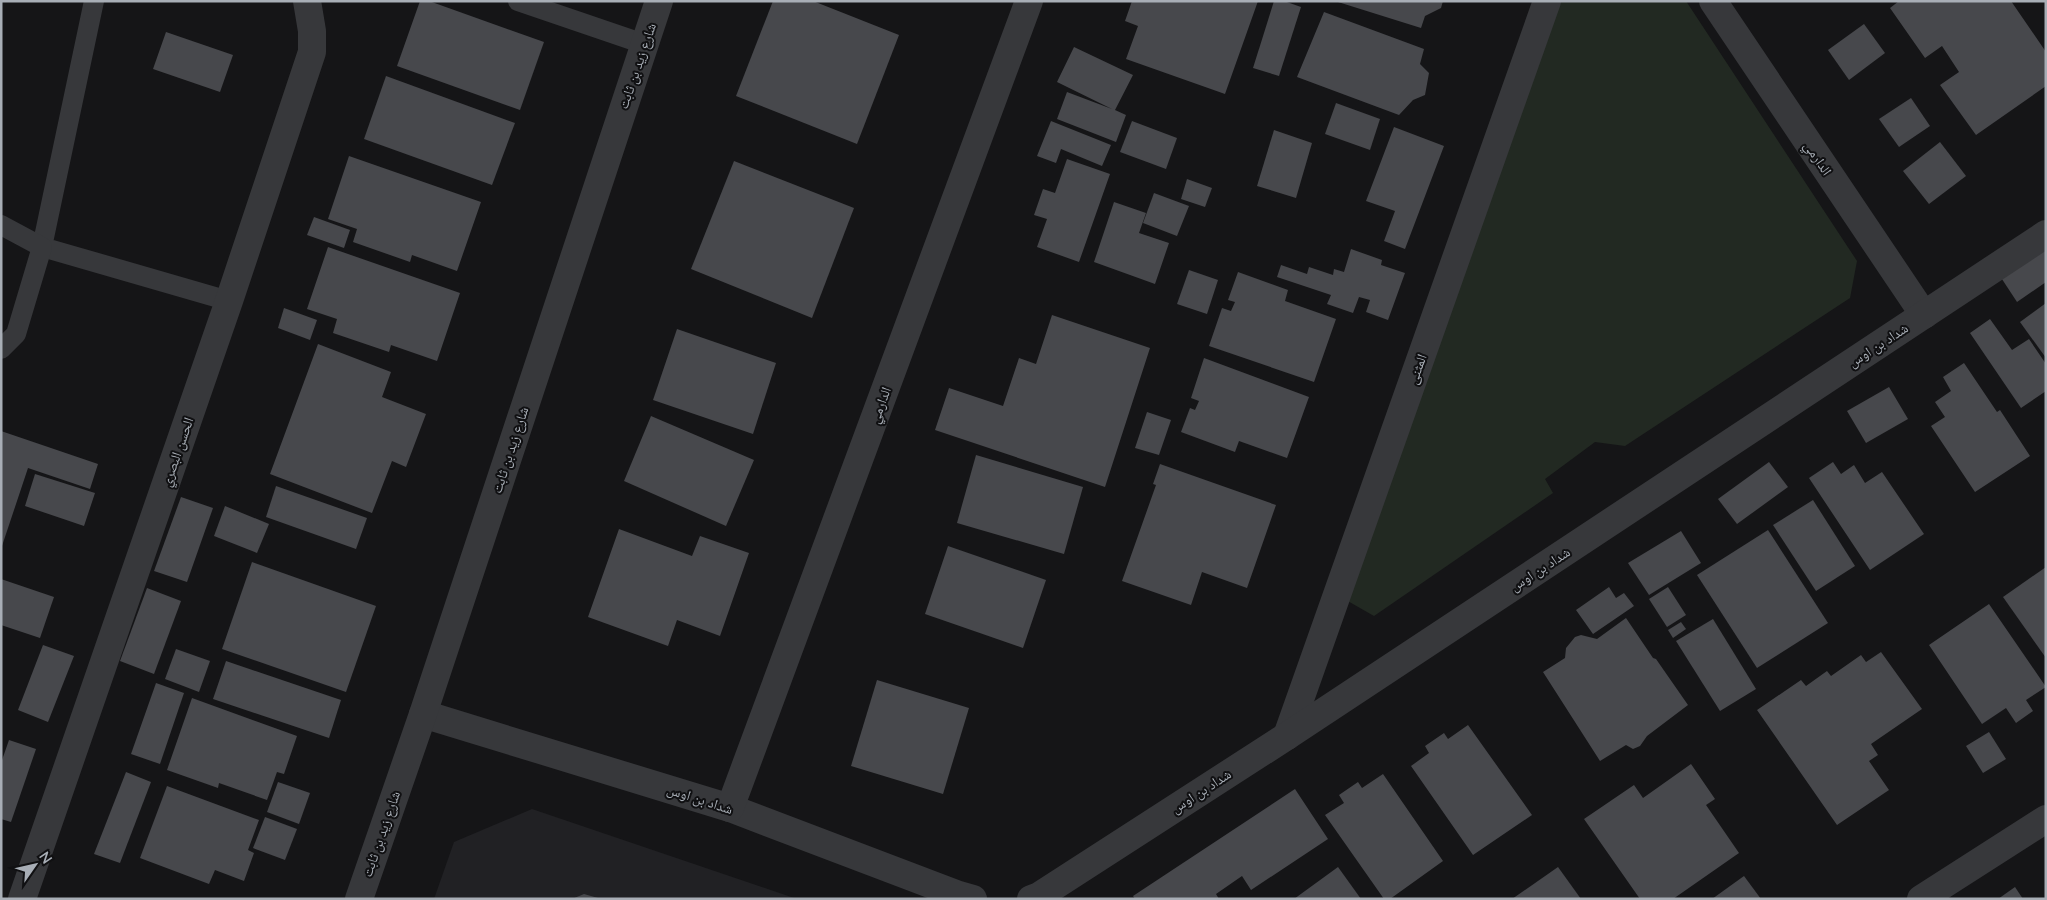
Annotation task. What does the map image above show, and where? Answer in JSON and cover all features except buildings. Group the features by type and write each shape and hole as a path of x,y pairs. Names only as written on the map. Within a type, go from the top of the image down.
{"street":[{"name":"الحسن البصري","path":"22,899 229,301 312,52 312,31 307,1"},
{"name":"شارع زيد بن ثابت","path":"359,899 423,714 659,1"},
{"name":"الدارمي","path":"730,808 1029,1"},
{"name":"المثنى","path":"1287,736 1547,1"},
{"name":"الدارمي","path":"1713,1 1924,315"},
{"name":"شداد بن اوس","path":"1037,898 1287,736 2046,234"},
{"name":"شداد بن اوس","path":"423,714 730,808 973,899"},
{"path":"1921,899 2046,819"}],"lane":[{"path":"1,349 16,334 42,247 94,1"},
{"path":"518,1 644,44"},
{"path":"1,225 42,247 229,301"}],"shaded area":[{"path":"1557,1 1686,1 1857,261 1850,298 1625,446 1595,442 1545,479 1553,493 1374,616 1346,600"},
{"path":"532,809 797,899 434,899 454,842"}]}
